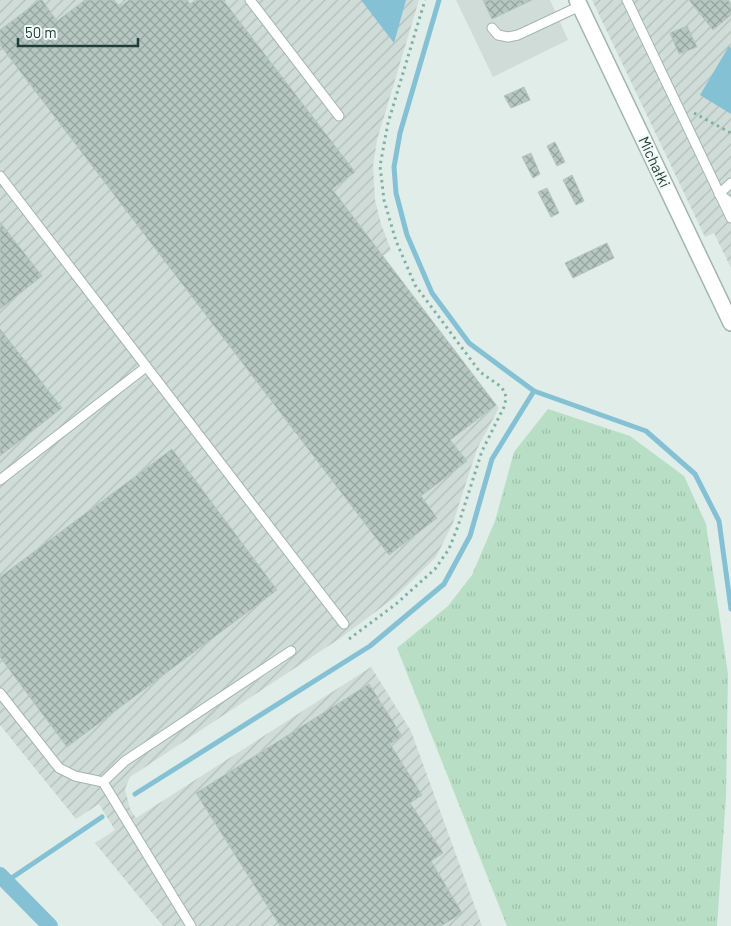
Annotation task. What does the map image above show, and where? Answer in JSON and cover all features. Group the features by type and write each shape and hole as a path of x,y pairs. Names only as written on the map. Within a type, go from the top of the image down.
{"street":[{"name":"Michałki","path":"579,3 731,323"}],"lane":[{"path":"250,0 338,116"},
{"path":"627,0 731,218"},
{"path":"492,28 498,35 508,37 518,35 579,3"},
{"path":"0,176 344,624"},
{"path":"719,194 731,183"},
{"path":"719,194 731,203"},
{"path":"0,480 146,367"},
{"path":"103,782 125,761 291,651"},
{"path":"0,693 59,768 75,776 103,782 191,926"}],"path":[{"path":"349,639 396,604 435,568 449,549 482,451 504,407 506,399 505,392 500,386 480,372 415,285 396,241 384,200 380,166 388,123 425,0"},
{"path":"676,103 731,133"}],"shaded area":[{"path":"0,0 419,0 377,140 373,166 375,200 381,224 391,250 383,256 499,408 477,449 453,523 436,557 394,598 339,639 130,777 125,789 130,809 136,818 371,667 411,731 482,926 163,926 95,843 115,830 99,804 76,819 0,725"},
{"path":"456,0 550,0 568,40 493,77"},
{"path":"592,0 731,0 731,268 714,233 705,237"}],"green space":[{"path":"548,409 630,436 684,476 706,524 728,674 726,796 717,926 507,926 397,648 448,606 472,575 495,521 514,452"}],"water":[{"path":"361,0 406,0 394,43"},
{"path":"729,46 731,48 731,114 700,95"}],"building":[{"path":"42,0 57,21 85,0 114,0 120,7 129,0 187,0 190,4 196,0 223,0 355,172 332,189 496,405 450,440 467,461 421,496 437,518 389,555 0,45 0,30"},
{"path":"483,0 532,0 492,19"},
{"path":"689,0 728,0 731,4 731,15 713,30"},
{"path":"687,26 697,47 679,54 670,33"},
{"path":"524,87 530,100 511,108 504,96"},
{"path":"555,142 565,162 557,166 547,146"},
{"path":"531,153 540,174 533,178 522,157"},
{"path":"572,175 584,201 576,205 563,180"},
{"path":"547,188 559,213 551,217 538,192"},
{"path":"0,222 42,276 0,309"},
{"path":"607,243 614,258 573,278 565,263"},
{"path":"0,329 62,408 0,456"},
{"path":"172,449 277,590 67,747 0,657 0,577"},
{"path":"369,684 402,736 390,744 422,795 410,803 443,853 431,861 462,913 441,926 280,926 196,793"}],"waterway":[{"path":"439,0 400,133 394,167 396,193 407,235 432,293 469,343 534,391"},
{"path":"135,794 370,646 444,584 470,536 492,459 534,391 646,431 695,474 719,521 731,609"},
{"path":"7,881 102,817"},
{"path":"0,875 50,926"}]}
